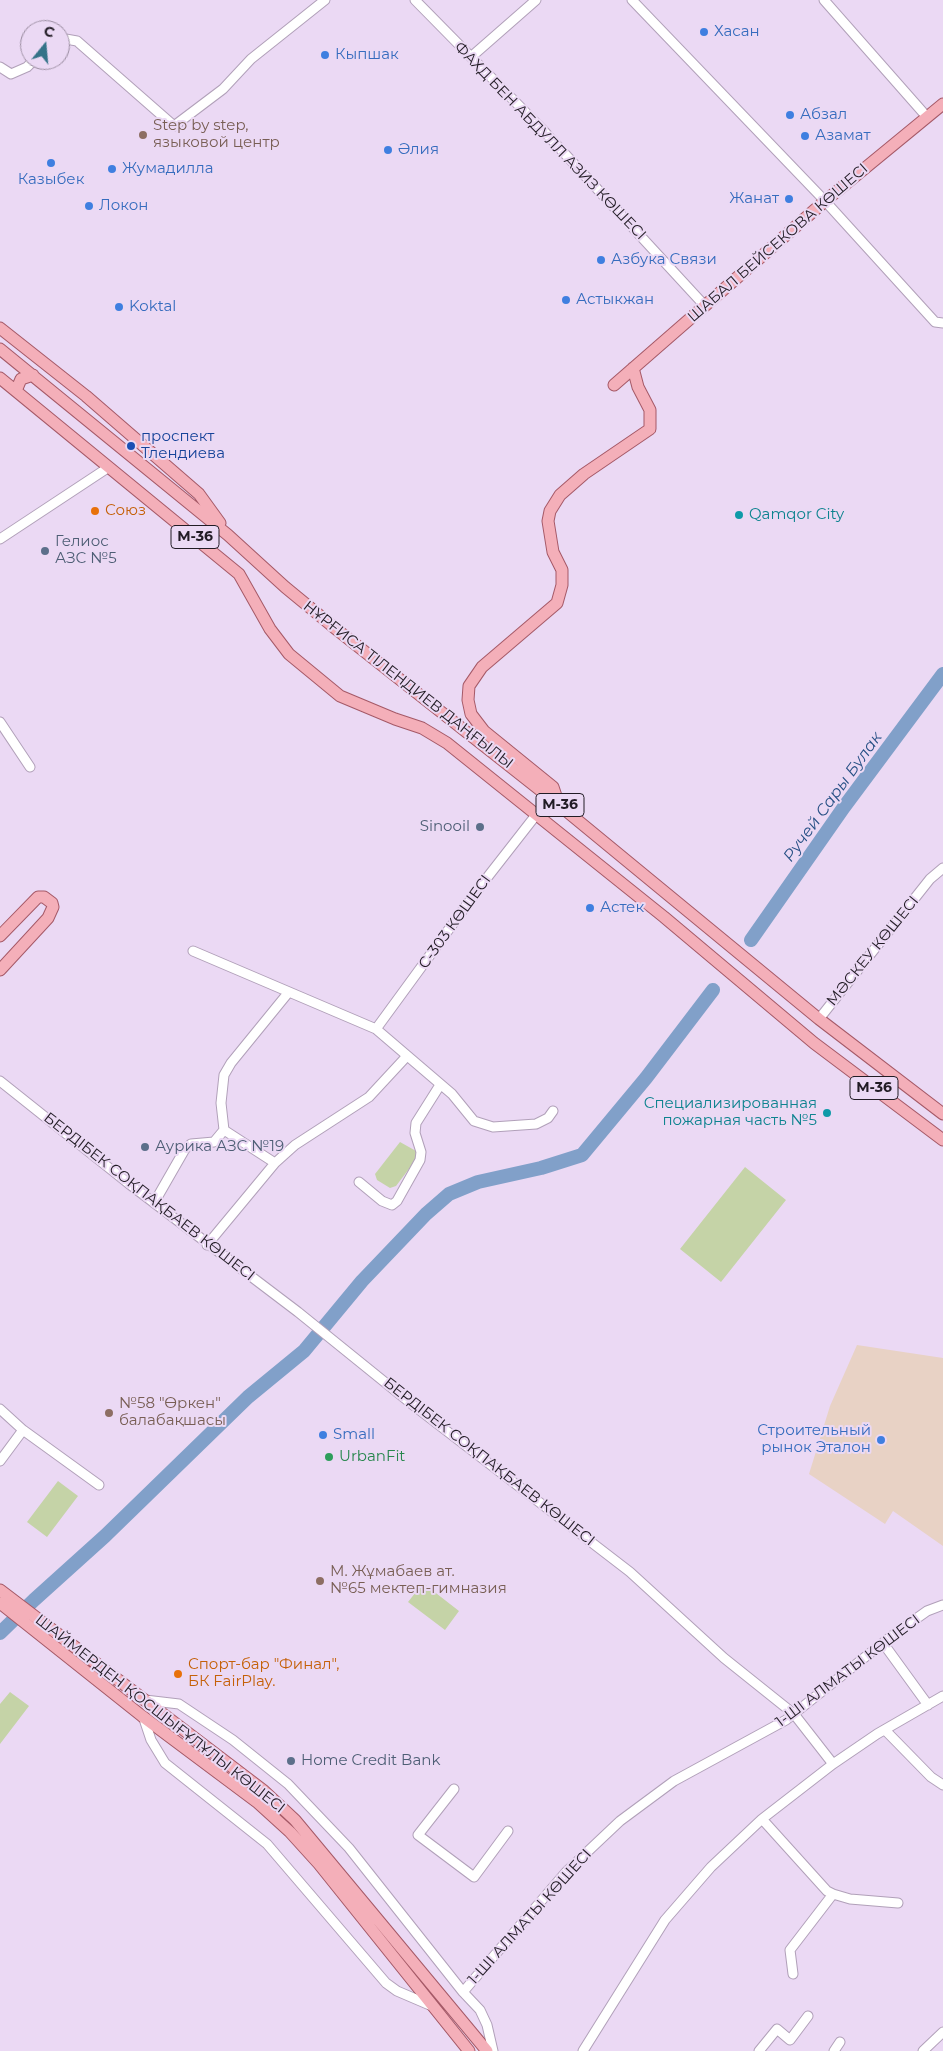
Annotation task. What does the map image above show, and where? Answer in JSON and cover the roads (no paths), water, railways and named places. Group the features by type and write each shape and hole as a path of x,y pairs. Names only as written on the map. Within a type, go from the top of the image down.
{"main road":[{"name":"ШАБАЛ БЕЙСЕКОВА КӨШЕСІ","path":"614,385 825,201 943,104"},
{"path":"0,328 86,396 199,494 228,535"},
{"name":"НҰРҒИСА ТІЛЕНДИЕВ ДАҢҒЫЛЫ","path":"0,349 228,535 284,587 559,805 819,1019"},
{"path":"559,805 553,788 484,731 471,714 468,700 469,686 482,666 557,603 562,585 562,570 553,552 548,521 550,511 560,496 584,474 650,429 650,410 638,387 634,368"},
{"path":"16,391 22,379 33,375"},
{"name":"НҰРҒИСА ТІЛЕНДИЕВ ДАҢҒЫЛЫ","path":"0,378 239,574 270,629 285,649 340,696 422,728 447,743 664,917 805,1036"},
{"path":"239,574 253,558"},
{"path":"0,936 38,897 44,897 52,903 53,907 48,918 0,970"},
{"path":"664,917 677,901"},
{"name":"МӘСКЕУ КӨШЕСІ","path":"805,1036 819,1019"},
{"name":"M-36","path":"819,1019 943,1114"},
{"name":"M-36","path":"805,1036 943,1140"},
{"name":"ШАЙМЕРДЕН ҚОСШЫҒҰЛҰЛЫ КӨШЕСІ","path":"0,1590 6,1603 145,1700 264,1792 295,1820 487,2051"},
{"name":"ШАЙМЕРДЕН ҚОСШЫҒҰЛҰЛЫ КӨШЕСІ","path":"37,1623 142,1716 257,1802 290,1832 319,1864 469,2051"},
{"path":"452,2029 463,2051"}],"street":[{"path":"70,40 77,41 174,126 223,89 251,60 325,0"},
{"name":"ФАХД БЕН АБДУЛЛ АЗИЗ КӨШЕСІ","path":"415,0 542,129 705,306"},
{"path":"471,57 536,0"},
{"path":"632,0 825,201 935,322 943,323"},
{"path":"824,0 927,117"},
{"path":"0,66 12,74 21,70"},
{"path":"0,539 109,467"},
{"path":"0,722 30,767"},
{"name":"С-303 КӨШЕСІ","path":"376,1030 479,888 536,815"},
{"name":"МӘСКЕУ КӨШЕСІ","path":"819,1019 930,879 943,868"},
{"path":"193,951 376,1030 452,1094 474,1121 493,1128 536,1124 548,1118 553,1111"},
{"path":"154,1203 185,1149 192,1144 214,1142 224,1130 221,1103 224,1075 231,1063 288,993"},
{"path":"208,1245 275,1163 294,1145 369,1097 407,1056"},
{"name":"БЕРДІБЕК СОҚПАҚБАЕВ КӨШЕСІ","path":"0,1081 208,1245 314,1324 413,1405 611,1556 724,1658 794,1714 833,1764"},
{"path":"359,1182 382,1201 392,1205 397,1202 420,1160 421,1152 415,1133 416,1123 440,1084"},
{"path":"224,1130 275,1163"},
{"path":"0,1409 23,1430 98,1485"},
{"path":"0,1461 23,1430"},
{"name":"1-ШІ АЛМАТЫ КӨШЕСІ","path":"463,1992 566,1872 620,1821 674,1781 794,1714 883,1643 927,1611 943,1606"},
{"path":"883,1643 928,1705"},
{"path":"583,2051 665,1920 711,1868 762,1819 833,1764 885,1730 943,1696"},
{"path":"145,1700 179,1704 233,1740 288,1784 349,1848 463,1992 480,2010 487,2025 494,2051"},
{"path":"142,1716 151,1740 165,1763 267,1844 386,1983 397,1991 433,2007"},
{"path":"885,1730 930,1777 943,1785"},
{"path":"454,1789 418,1835 474,1877 508,1831"},
{"path":"762,1819 827,1891 850,1898 898,1903"},
{"path":"793,1974 790,1950 833,1894"},
{"path":"760,2051 777,2030 790,2040 808,2016"},
{"path":"924,2051 943,2032"},
{"path":"834,2051 840,2042"}],"waterway":[{"name":"Ручей Сары Булак","path":"751,940 844,807 943,674"},
{"path":"0,1633 105,1536 248,1397 304,1351 362,1281 426,1214 449,1194 478,1182 541,1168 582,1155 646,1078 713,990"}],"place":[{"name":"Хасан","path":"704,32"},
{"name":"Кыпшак","path":"325,55"},
{"name":"Абзал","path":"790,115"},
{"name":"Step by step, языковой центр","path":"143,135"},
{"name":"Азамат","path":"805,136"},
{"name":"Әлия","path":"388,150"},
{"name":"Казыбек","path":"51,163"},
{"name":"Жумадилла","path":"112,169"},
{"name":"Жанат","path":"789,199"},
{"name":"Локон","path":"89,206"},
{"name":"Азбука Связи","path":"601,260"},
{"name":"Астыкжан","path":"566,300"},
{"name":"Koktal","path":"119,307"},
{"name":"проспект Тлендиева","path":"131,446"},
{"name":"Союз","path":"95,511"},
{"name":"Qamqor City","path":"739,515"},
{"name":"Гелиос АЗС №5","path":"45,551"},
{"name":"Sinooil","path":"480,827"},
{"name":"Астек","path":"590,908"},
{"name":"Специализированная пожарная часть №5","path":"827,1113"},
{"name":"Аурика АЗС №19","path":"145,1147"},
{"name":"№58 \"Өркен\" балабақшасы","path":"109,1413"},
{"name":"Small","path":"323,1435"},
{"name":"Строительный рынок Эталон","path":"881,1440"},
{"name":"UrbanFit","path":"329,1457"},
{"name":"М. Жұмабаев ат. №65 мектеп-гимназия","path":"320,1581"},
{"name":"Спорт-бар \"Финал\", БК FairPlay.","path":"178,1674"},
{"name":"Home Credit Bank","path":"291,1761"}]}
